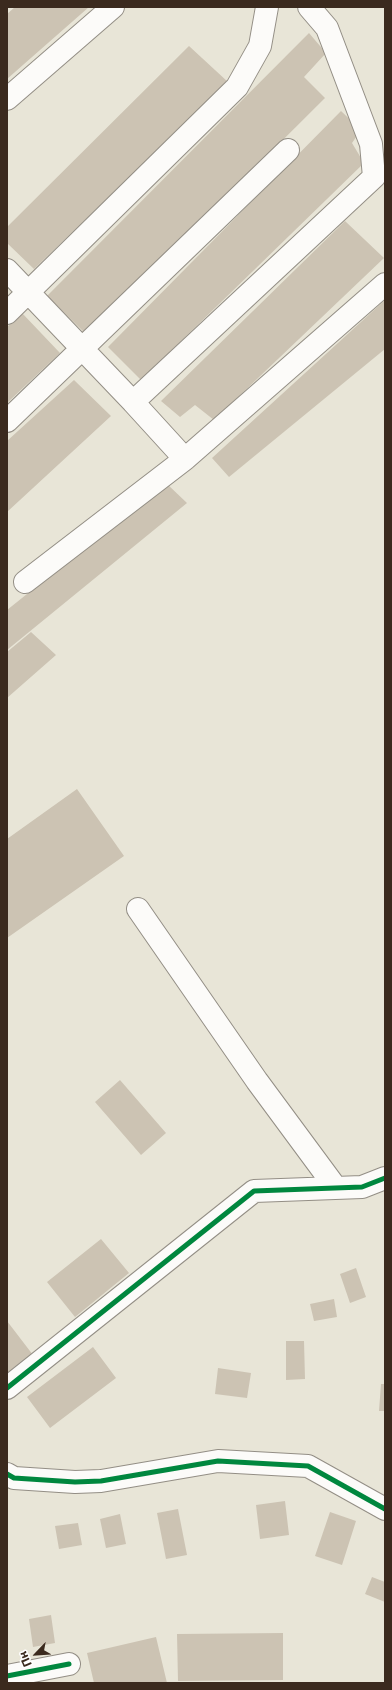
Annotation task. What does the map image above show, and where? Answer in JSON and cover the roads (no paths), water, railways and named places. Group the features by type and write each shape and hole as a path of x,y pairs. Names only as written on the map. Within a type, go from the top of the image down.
{"street":[{"path":"7,99 113,7"},
{"path":"7,313 237,87 260,46 267,7"},
{"path":"133,402 374,177 371,144 327,28 309,7"},
{"path":"7,421 83,350 288,150"},
{"path":"7,270 133,402 185,459"},
{"path":"25,582 185,459 385,284"},
{"path":"138,909 257,1081 336,1188"},
{"path":"7,1388 254,1191 362,1188 385,1178"},
{"path":"7,1474 14,1478 94,1482 143,1475 218,1461 308,1466 385,1509"},
{"path":"7,1676 69,1664"}]}
